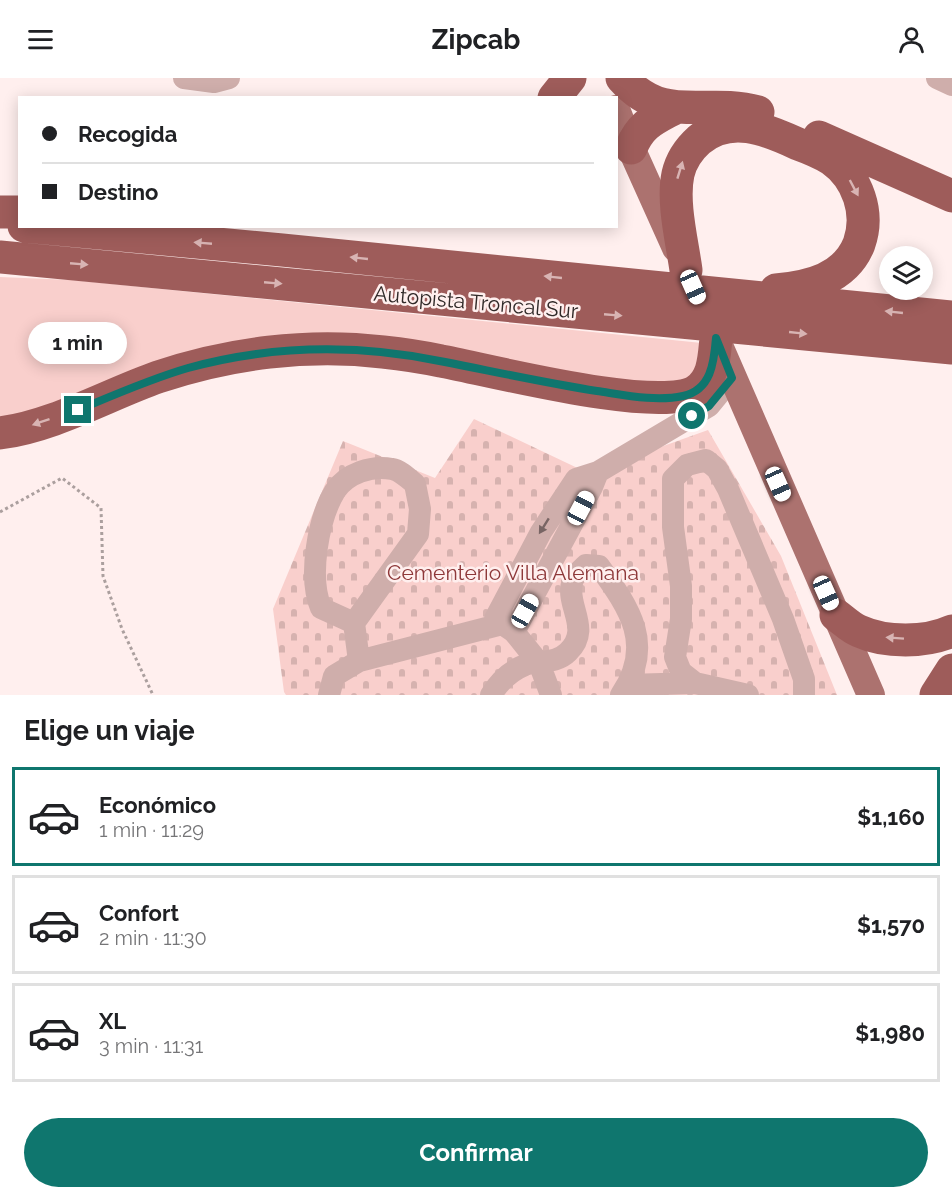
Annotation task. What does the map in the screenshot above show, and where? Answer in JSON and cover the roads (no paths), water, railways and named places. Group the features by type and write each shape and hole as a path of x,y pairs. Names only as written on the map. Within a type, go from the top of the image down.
{"highway":[{"path":"556,96 570,78"},
{"path":"622,78 649,100 675,108 731,108 772,116 952,196"},
{"path":"632,148 638,133 646,125 675,108"},
{"path":"680,279 676,183 687,153 702,137 734,125 756,127 778,134 837,164 855,187 862,204 863,215 861,237 845,266 827,279 810,286 726,295"},
{"path":"0,212 18,212"},
{"name":"Autopista Troncal Sur","path":"0,224 18,226"},
{"name":"Autopista Troncal Sur","path":"47,228 680,279 726,295 952,317"},
{"name":"Autopista Troncal Sur","path":"7,259 715,329 942,349"},
{"path":"0,433 15,431 78,410 148,381 188,368 251,355 315,349 411,355 529,380 616,394 638,397 681,397 700,388 710,376 714,363 715,329"},
{"path":"836,615 859,631 882,637 915,640 952,631"},
{"path":"936,695 952,670"}],"main road":[{"path":"610,78 614,96"},
{"path":"618,114 680,279 715,329 749,418 871,695"}],"street":[{"path":"184,78 214,82 229,78"},
{"path":"937,78 952,85"},
{"path":"329,695 334,676 360,662 504,625 592,487 597,472 709,406 732,378"},
{"path":"695,683 681,672 675,657 681,619 681,586 673,527 673,479 687,465 706,460 717,469 728,489 783,619 804,679 804,695"},
{"path":"354,623 321,608 316,595 316,549 324,519 336,490 349,477 367,469 394,469 415,484 420,509 418,534 354,623 360,662"},
{"path":"491,695 508,674 526,665 552,661 568,653 577,639 579,621 571,594 572,580 586,565 599,566 627,606 637,632 638,658 624,690 695,683 748,695"},
{"path":"504,625 539,663 551,695"},
{"path":"638,658 675,657"}],"park label":[{"name":"Cementerio Villa Alemana","path":"513,572"}]}
